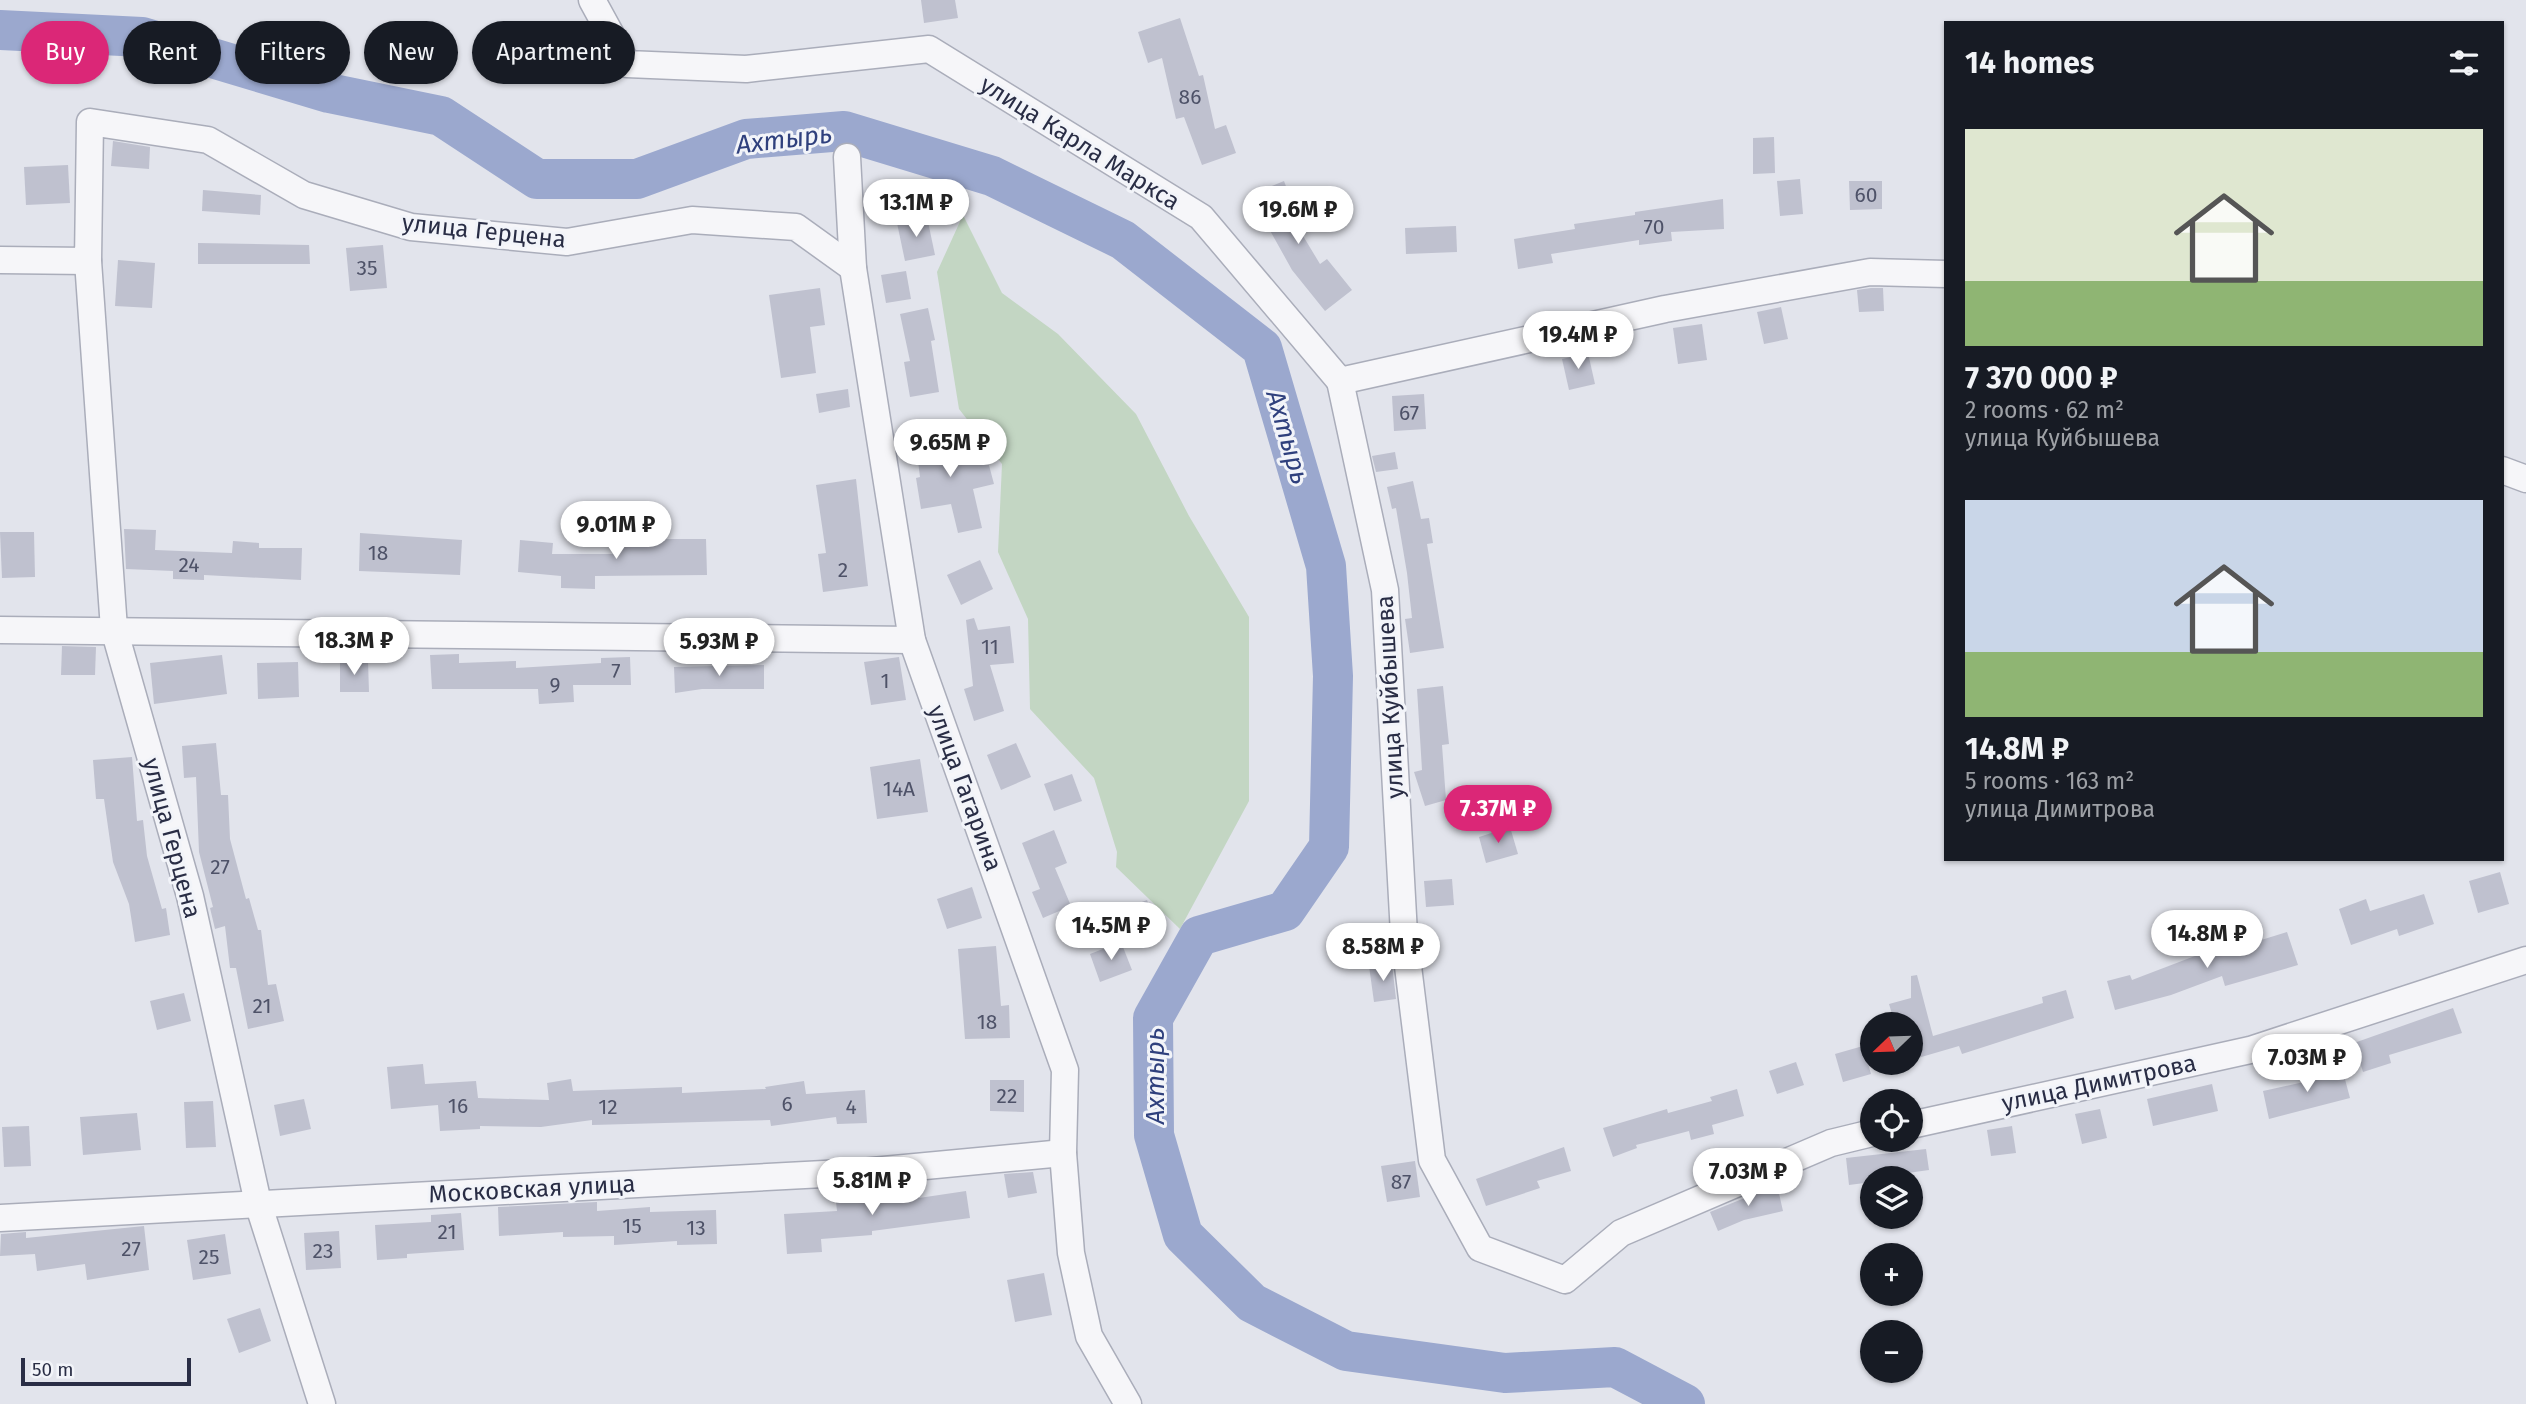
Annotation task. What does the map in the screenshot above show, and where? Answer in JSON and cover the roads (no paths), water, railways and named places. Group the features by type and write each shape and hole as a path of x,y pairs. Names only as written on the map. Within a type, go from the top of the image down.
{"street":[{"name":"улица Карла Маркса","path":"592,0 627,64 746,68 929,49 1201,217 1340,381"},
{"name":"улица Герцена","path":"322,1404 258,1203 190,896 114,629 88,261 90,122 208,140 304,195 411,228 567,243 692,220 796,227 853,268"},
{"name":"улица Гагарина","path":"848,157 853,268 912,640 1065,1070 1063,1153 1071,1253 1089,1336 1128,1404"},
{"path":"0,260 88,261"},
{"path":"1340,381 1665,309 1870,272 1944,274"},
{"name":"улица Куйбышева","path":"1340,381 1385,590 1404,934 1432,1160 1480,1248 1565,1280 1622,1233 1831,1143 1860,1136"},
{"path":"2504,471 2526,479"},
{"path":"0,630 114,629 912,640"},
{"name":"улица Димитрова","path":"1923,1122 2250,1050 2526,960"},
{"name":"Московская улица","path":"0,1218 862,1172 1063,1153"}],"waterway":[{"name":"Ахтырь","path":"0,30 142,37 329,93 441,116 537,179 637,179 746,139 844,131 992,176 1123,240 1262,348 1326,566 1333,676 1329,847 1285,911 1199,936 1153,1018 1154,1135 1183,1235 1252,1303 1346,1351 1505,1373 1615,1367 1685,1404"}]}
